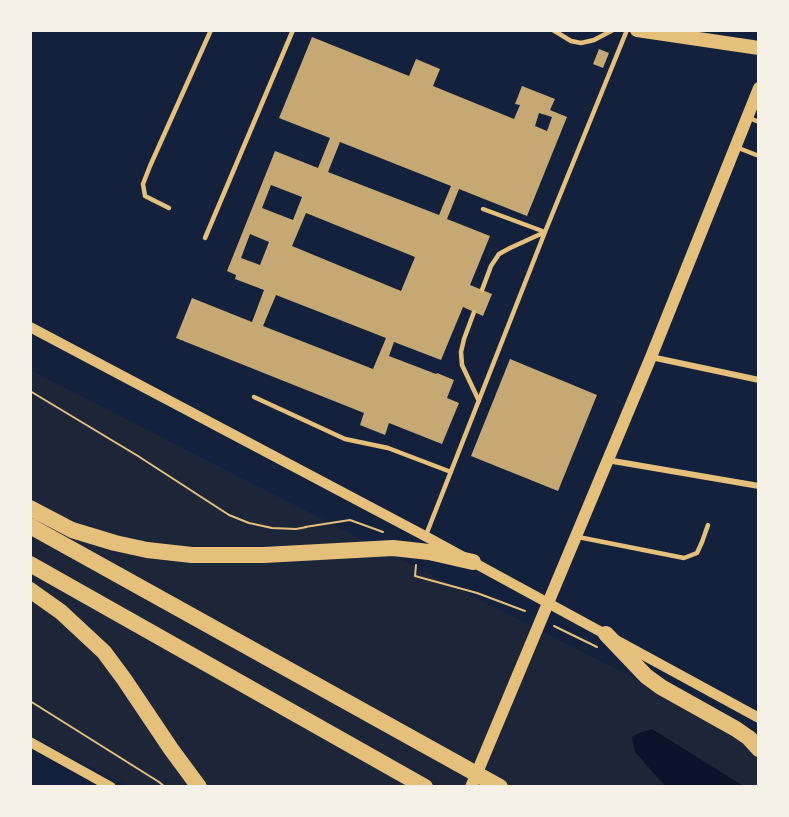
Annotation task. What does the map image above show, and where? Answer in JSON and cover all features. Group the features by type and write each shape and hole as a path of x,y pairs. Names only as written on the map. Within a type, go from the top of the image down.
{"highway":[{"path":"30,508 72,530 147,550 192,555 264,555 393,548 473,562"},
{"path":"30,526 500,787"},
{"path":"30,564 425,787"},
{"path":"30,590 62,612 104,652 199,787"},
{"path":"606,634 646,676 736,729 759,749"}],"main road":[{"path":"637,30 759,48"},
{"path":"471,787 651,357 736,147 753,119 759,88"}],"street":[{"path":"30,327 425,536 759,718"},
{"path":"651,357 759,380"},
{"path":"608,460 759,486"},
{"path":"30,742 111,787"}],"lane":[{"path":"169,208 145,196 143,184 211,30"},
{"path":"205,238 293,30"},
{"path":"553,30 571,41 581,43 594,40 613,30"},
{"path":"425,536 627,30"},
{"path":"736,147 759,156"},
{"path":"483,209 545,232"},
{"path":"482,290 491,266 499,255 545,232"},
{"path":"474,312 461,352 462,365 479,401"},
{"path":"254,397 345,439 388,448 451,472"},
{"path":"576,536 684,558 697,553 708,525"}],"path":[{"path":"30,391 138,456 229,515 249,523 272,528 296,529 350,520 383,532"},
{"path":"417,551 415,576 477,593 525,611"},
{"path":"30,701 165,787"}],"shaded area":[{"path":"30,370 759,742 759,787 129,787 30,736"},
{"path":"652,729 745,787 666,787 635,752 632,737"}],"building":[{"path":"312,37 409,76 416,59 440,69 433,86 514,119 520,105 515,104 522,86 555,99 550,110 567,117 527,216 459,189 447,219 490,236 470,285 492,294 483,316 463,307 441,360 394,342 389,356 454,380 447,398 459,403 442,444 389,423 385,435 360,425 364,413 176,338 192,298 252,322 264,290 235,279 236,275 227,271 275,151 318,168 330,138 279,118","holes":["539,113 552,117 547,131 535,126","340,142 451,186 439,215 328,172","271,185 302,197 293,220 262,208","306,213 415,257 401,291 292,246","250,234 269,242 260,265 241,258","276,295 386,338 373,369 263,326"]},
{"path":"599,49 609,53 603,68 593,64"},
{"path":"510,359 597,395 558,491 471,456"}]}
